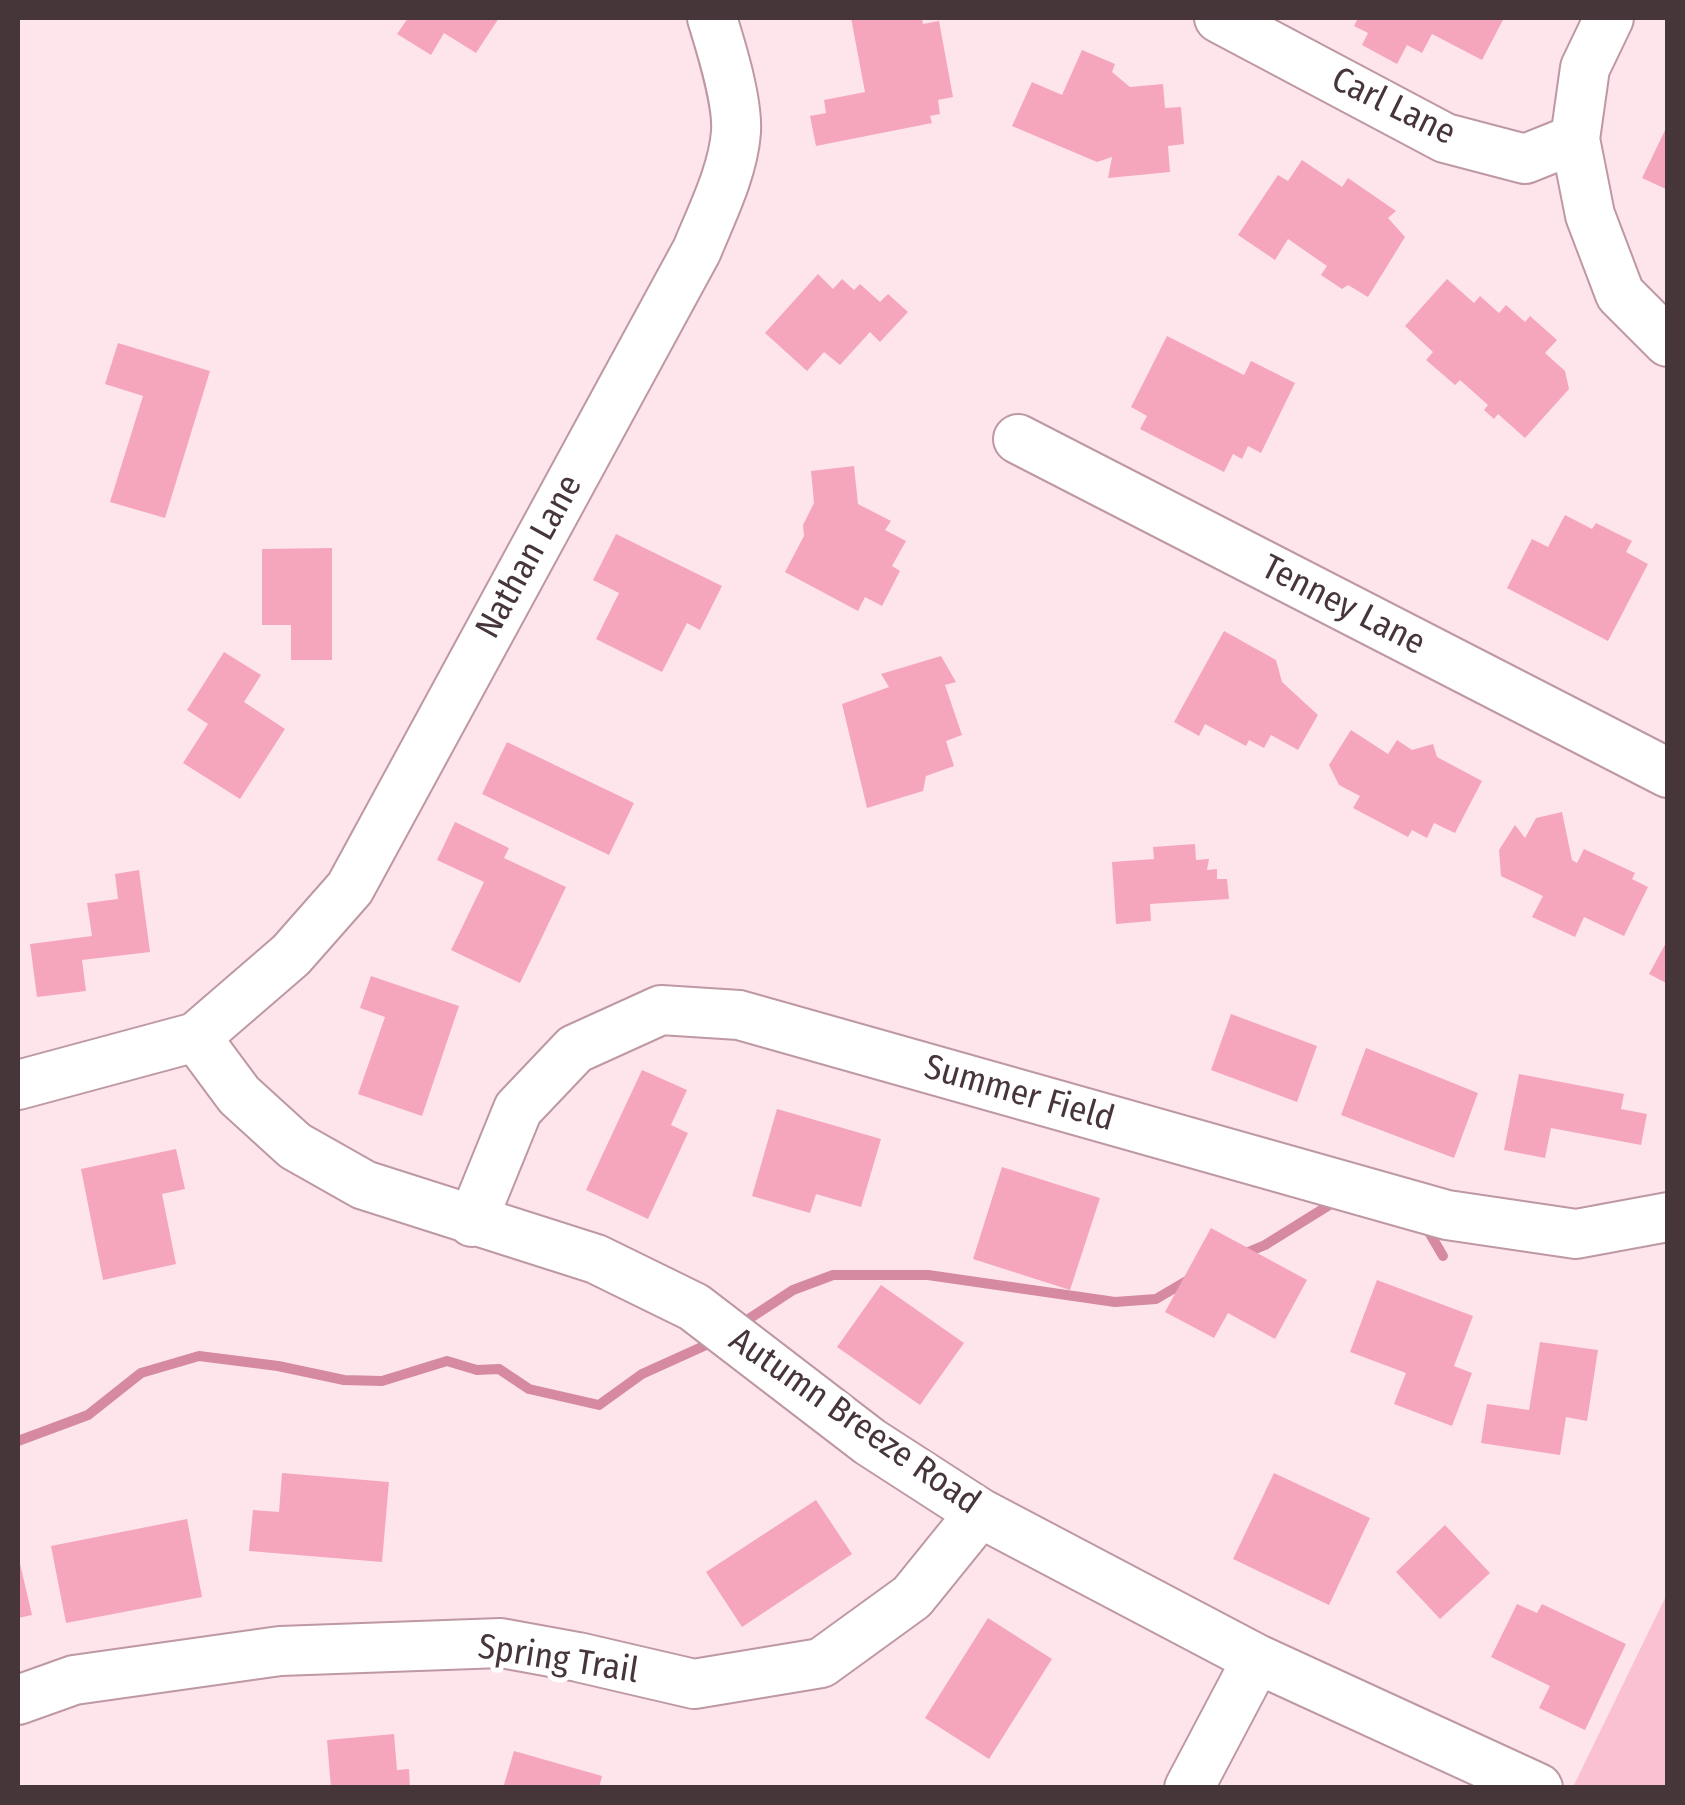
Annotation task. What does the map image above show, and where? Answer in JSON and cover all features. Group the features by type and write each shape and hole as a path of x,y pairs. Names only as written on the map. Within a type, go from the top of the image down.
{"street":[{"name":"Nathan Lane","path":"196,1037 291,955 350,888 697,250 723,186 736,131 724,58 712,18"},
{"name":"Carl Lane","path":"1219,18 1445,138 1525,159 1575,139"},
{"path":"1609,18 1585,68 1575,139 1590,215 1620,294 1668,342"},
{"name":"Tenney Lane","path":"1018,439 1668,773"},
{"name":"Summer Field","path":"472,1222 518,1109 575,1048 661,1010 740,1014 1447,1216 1576,1234 1668,1217"},
{"path":"18,1085 196,1037"},
{"name":"Autumn Breeze Road","path":"196,1037 239,1095 295,1146 364,1185 596,1259 694,1307 870,1442 980,1513 1258,1659 1538,1788"},
{"name":"Spring Trail","path":"18,1700 74,1680 280,1651 501,1643 694,1684 821,1663 912,1597 980,1513"},
{"path":"1189,1788 1258,1659"}],"shaded area":[{"path":"1667,1594 1667,1787 1573,1787"}],"building":[{"path":"408,18 499,18 476,53 444,33 431,55 397,34"},
{"path":"851,18 922,18 923,24 939,21 953,97 938,100 940,114 930,116 932,123 816,146 810,116 826,113 824,100 865,92"},
{"path":"1358,18 1504,18 1482,60 1432,34 1422,53 1407,45 1397,64 1362,45 1368,33 1354,26"},
{"path":"1082,50 1115,64 1112,72 1130,87 1163,84 1165,108 1181,107 1184,144 1168,146 1170,172 1108,178 1112,157 1097,162 1012,126 1032,82 1062,95"},
{"path":"1668,124 1668,190 1642,178"},
{"path":"1302,160 1342,187 1348,178 1396,211 1388,218 1405,237 1368,297 1348,285 1342,289 1321,275 1327,266 1288,239 1275,260 1238,235 1278,175 1288,181"},
{"path":"818,274 833,289 842,279 854,290 860,284 880,302 888,294 908,312 880,342 870,332 840,365 824,352 807,371 765,333"},
{"path":"1447,279 1474,303 1480,296 1499,313 1506,305 1525,322 1530,316 1557,340 1545,353 1565,371 1569,389 1525,438 1498,414 1494,419 1484,410 1488,405 1460,380 1455,385 1426,360 1433,352 1405,326"},
{"path":"1167,336 1244,375 1251,361 1295,383 1261,453 1248,446 1242,459 1233,454 1224,472 1140,429 1147,416 1131,407"},
{"path":"118,343 210,371 165,518 110,502 143,396 105,384"},
{"path":"854,466 858,504 891,521 885,530 906,541 892,566 900,571 882,606 865,597 858,611 785,572 804,536 803,525 814,503 811,471"},
{"path":"1565,515 1592,529 1596,523 1632,541 1626,552 1648,564 1608,641 1507,588 1532,539 1548,547"},
{"path":"616,534 722,586 700,630 687,623 662,672 596,639 619,593 593,580"},
{"path":"332,548 332,660 291,660 291,625 262,625 262,549"},
{"path":"1224,631 1276,660 1282,682 1318,715 1298,750 1271,735 1264,748 1249,740 1246,746 1205,724 1199,736 1174,722"},
{"path":"224,652 261,675 244,702 285,729 240,799 183,763 208,724 187,710"},
{"path":"941,656 956,682 945,685 962,735 946,741 954,766 926,776 923,791 867,808 842,704 889,687 881,674"},
{"path":"1351,730 1388,754 1397,740 1412,750 1433,744 1437,757 1482,781 1455,833 1434,823 1427,838 1412,830 1408,837 1353,808 1360,796 1339,785 1329,765"},
{"path":"507,742 634,803 609,855 482,794"},
{"path":"1562,812 1572,860 1577,863 1584,849 1635,873 1632,879 1648,887 1624,936 1584,917 1575,937 1532,917 1543,896 1501,876 1499,850 1515,825 1525,838 1536,818"},
{"path":"455,822 509,848 504,858 566,887 520,983 451,950 484,882 437,860"},
{"path":"1195,844 1196,860 1209,859 1207,870 1217,869 1217,879 1227,879 1229,899 1150,904 1151,921 1116,924 1112,862 1154,859 1153,847"},
{"path":"139,870 150,952 82,960 86,991 37,997 30,944 92,936 87,903 118,899 115,874"},
{"path":"1668,939 1668,984 1649,974"},
{"path":"371,976 459,1006 422,1116 358,1094 385,1017 360,1008"},
{"path":"1231,1014 1317,1046 1297,1102 1211,1070"},
{"path":"1366,1048 1478,1093 1454,1158 1341,1115"},
{"path":"642,1070 687,1090 671,1125 688,1133 648,1219 586,1190"},
{"path":"1519,1074 1624,1094 1621,1109 1647,1114 1641,1145 1551,1128 1545,1158 1504,1150"},
{"path":"777,1109 881,1139 861,1207 816,1194 810,1213 752,1196"},
{"path":"176,1149 185,1189 162,1194 176,1264 103,1280 81,1169"},
{"path":"1002,1167 1100,1198 1070,1290 973,1259"},
{"path":"1211,1228 1307,1280 1275,1339 1228,1313 1214,1338 1165,1312"},
{"path":"1377,1280 1473,1316 1454,1366 1472,1373 1452,1426 1394,1404 1406,1373 1350,1352"},
{"path":"881,1285 964,1343 920,1405 837,1347"},
{"path":"1540,1342 1598,1350 1587,1421 1566,1417 1560,1455 1481,1443 1487,1404 1529,1410"},
{"path":"282,1473 389,1482 382,1562 249,1551 253,1510 279,1512"},
{"path":"1274,1473 1370,1518 1329,1605 1233,1559"},
{"path":"816,1500 852,1554 742,1627 706,1572"},
{"path":"187,1519 202,1597 66,1623 51,1546"},
{"path":"1445,1525 1490,1573 1440,1619 1396,1572"},
{"path":"18,1555 32,1615 18,1618"},
{"path":"1517,1604 1537,1613 1542,1604 1626,1644 1585,1730 1539,1708 1550,1686 1491,1657"},
{"path":"988,1618 1052,1659 989,1759 925,1718"},
{"path":"394,1734 397,1770 409,1769 410,1788 331,1788 327,1740"},
{"path":"514,1751 602,1776 599,1788 503,1788"}],"waterway":[{"path":"1241,1255 1265,1245 1339,1199"},
{"path":"1426,1227 1443,1256"},
{"path":"738,1326 793,1290 833,1275 928,1275 1115,1302 1156,1299 1190,1279"},
{"path":"18,1441 88,1415 141,1373 199,1356 278,1366 344,1380 382,1381 447,1361 477,1370 499,1369 529,1389 599,1405 642,1374 715,1341"}]}
